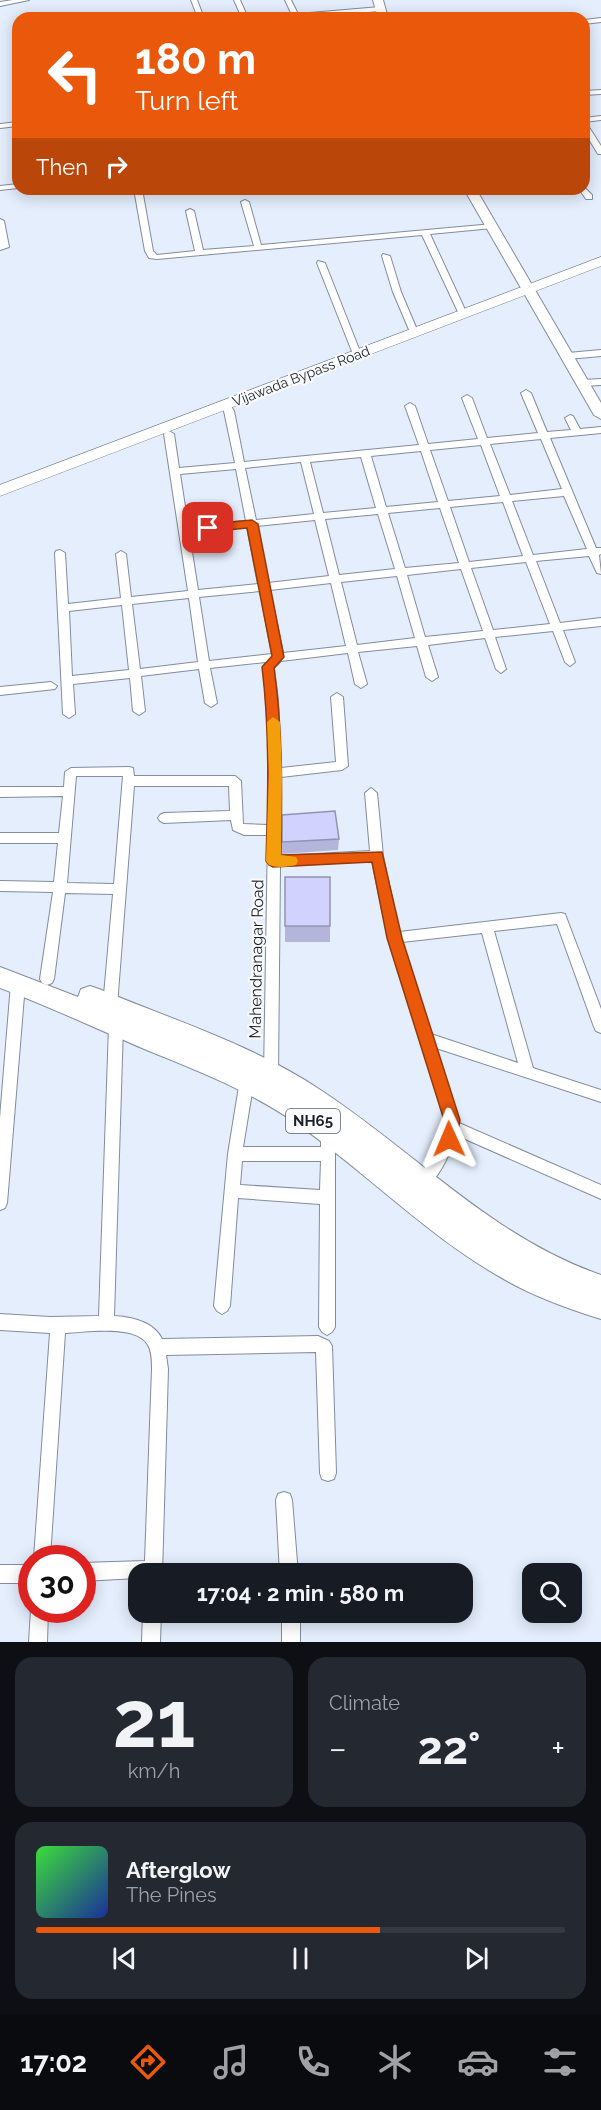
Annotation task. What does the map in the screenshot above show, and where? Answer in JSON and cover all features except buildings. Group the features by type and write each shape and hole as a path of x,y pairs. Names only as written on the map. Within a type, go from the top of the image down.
{"highway":[{"name":"NH65","path":"0,961 47,979 113,1016"},
{"name":"NH65","path":"9,981 113,1016 312,1098 521,1255 553,1272 601,1288"},
{"name":"NH65","path":"259,1077 266,1089 327,1143 524,1277 552,1290 601,1305"}],"main road":[{"name":"Vijawada Bypass Road","path":"0,491 227,408 531,292 601,261"},
{"name":"Vijawada Bypass Road","path":"0,500 169,434 414,332 601,270"}],"street":[{"path":"0,4 26,0"},
{"path":"334,12 380,9"},
{"path":"598,144 601,152"},
{"path":"139,195 150,254 157,257 493,226"},
{"path":"474,195 601,413"},
{"path":"245,202 258,247"},
{"path":"190,210 200,253"},
{"path":"0,221 5,248 0,248"},
{"path":"425,233 463,314"},
{"path":"386,256 397,292 414,332"},
{"path":"321,262 357,354"},
{"path":"568,356 601,353"},
{"path":"583,383 601,382"},
{"path":"526,393 568,492 597,551 601,571"},
{"path":"467,398 570,662"},
{"path":"410,406 501,669"},
{"path":"227,408 241,466 278,657"},
{"path":"570,418 577,432"},
{"path":"174,472 601,430"},
{"path":"169,434 211,703"},
{"path":"365,453 432,677"},
{"path":"305,459 361,684"},
{"path":"185,530 568,492"},
{"path":"63,608 597,551"},
{"path":"60,553 69,714"},
{"path":"120,554 139,711"},
{"path":"67,681 601,622"},
{"name":"Mahendranagar Road","path":"222,1306 235,1154 259,1077 273,861 275,773 272,700 268,667 278,657"},
{"path":"0,691 51,686"},
{"path":"275,773 342,766 337,697"},
{"path":"47,979 60,887 71,772 129,771 119,889 113,1016 106,1323"},
{"path":"128,781 235,781 236,824 240,830 273,830"},
{"path":"0,792 69,791"},
{"path":"371,793 377,856 394,938 452,1120 449,1139 438,1162 422,1182"},
{"path":"164,818 236,816"},
{"path":"0,838 63,838"},
{"path":"273,861 377,856"},
{"path":"0,886 119,889"},
{"path":"394,938 561,918 601,1027"},
{"path":"487,928 527,1071"},
{"path":"0,1203 9,981"},
{"path":"427,1039 601,1096"},
{"path":"451,1126 601,1192"},
{"path":"235,1154 327,1143 327,1327"},
{"path":"231,1191 326,1197"},
{"path":"0,1322 58,1325 106,1323 134,1327 147,1332 154,1339 160,1378 153,1563"},
{"path":"43,1545 58,1325"},
{"path":"157,1347 318,1344 324,1346 328,1473"},
{"path":"285,1500 288,1563"},
{"path":"96,1572 128,1571"},
{"path":"0,1574 18,1574"},
{"path":"38,1642 39,1623"},
{"path":"151,1642 152,1623"},
{"path":"291,1623 291,1642"}],"slow traffic":[{"path":"273,722 275,773 273,861 291,861"}],"route":[{"path":"208,528 252,524 265,586 278,657 268,667 272,700 275,773 273,861 377,856 394,938 452,1120 449,1139"}]}
